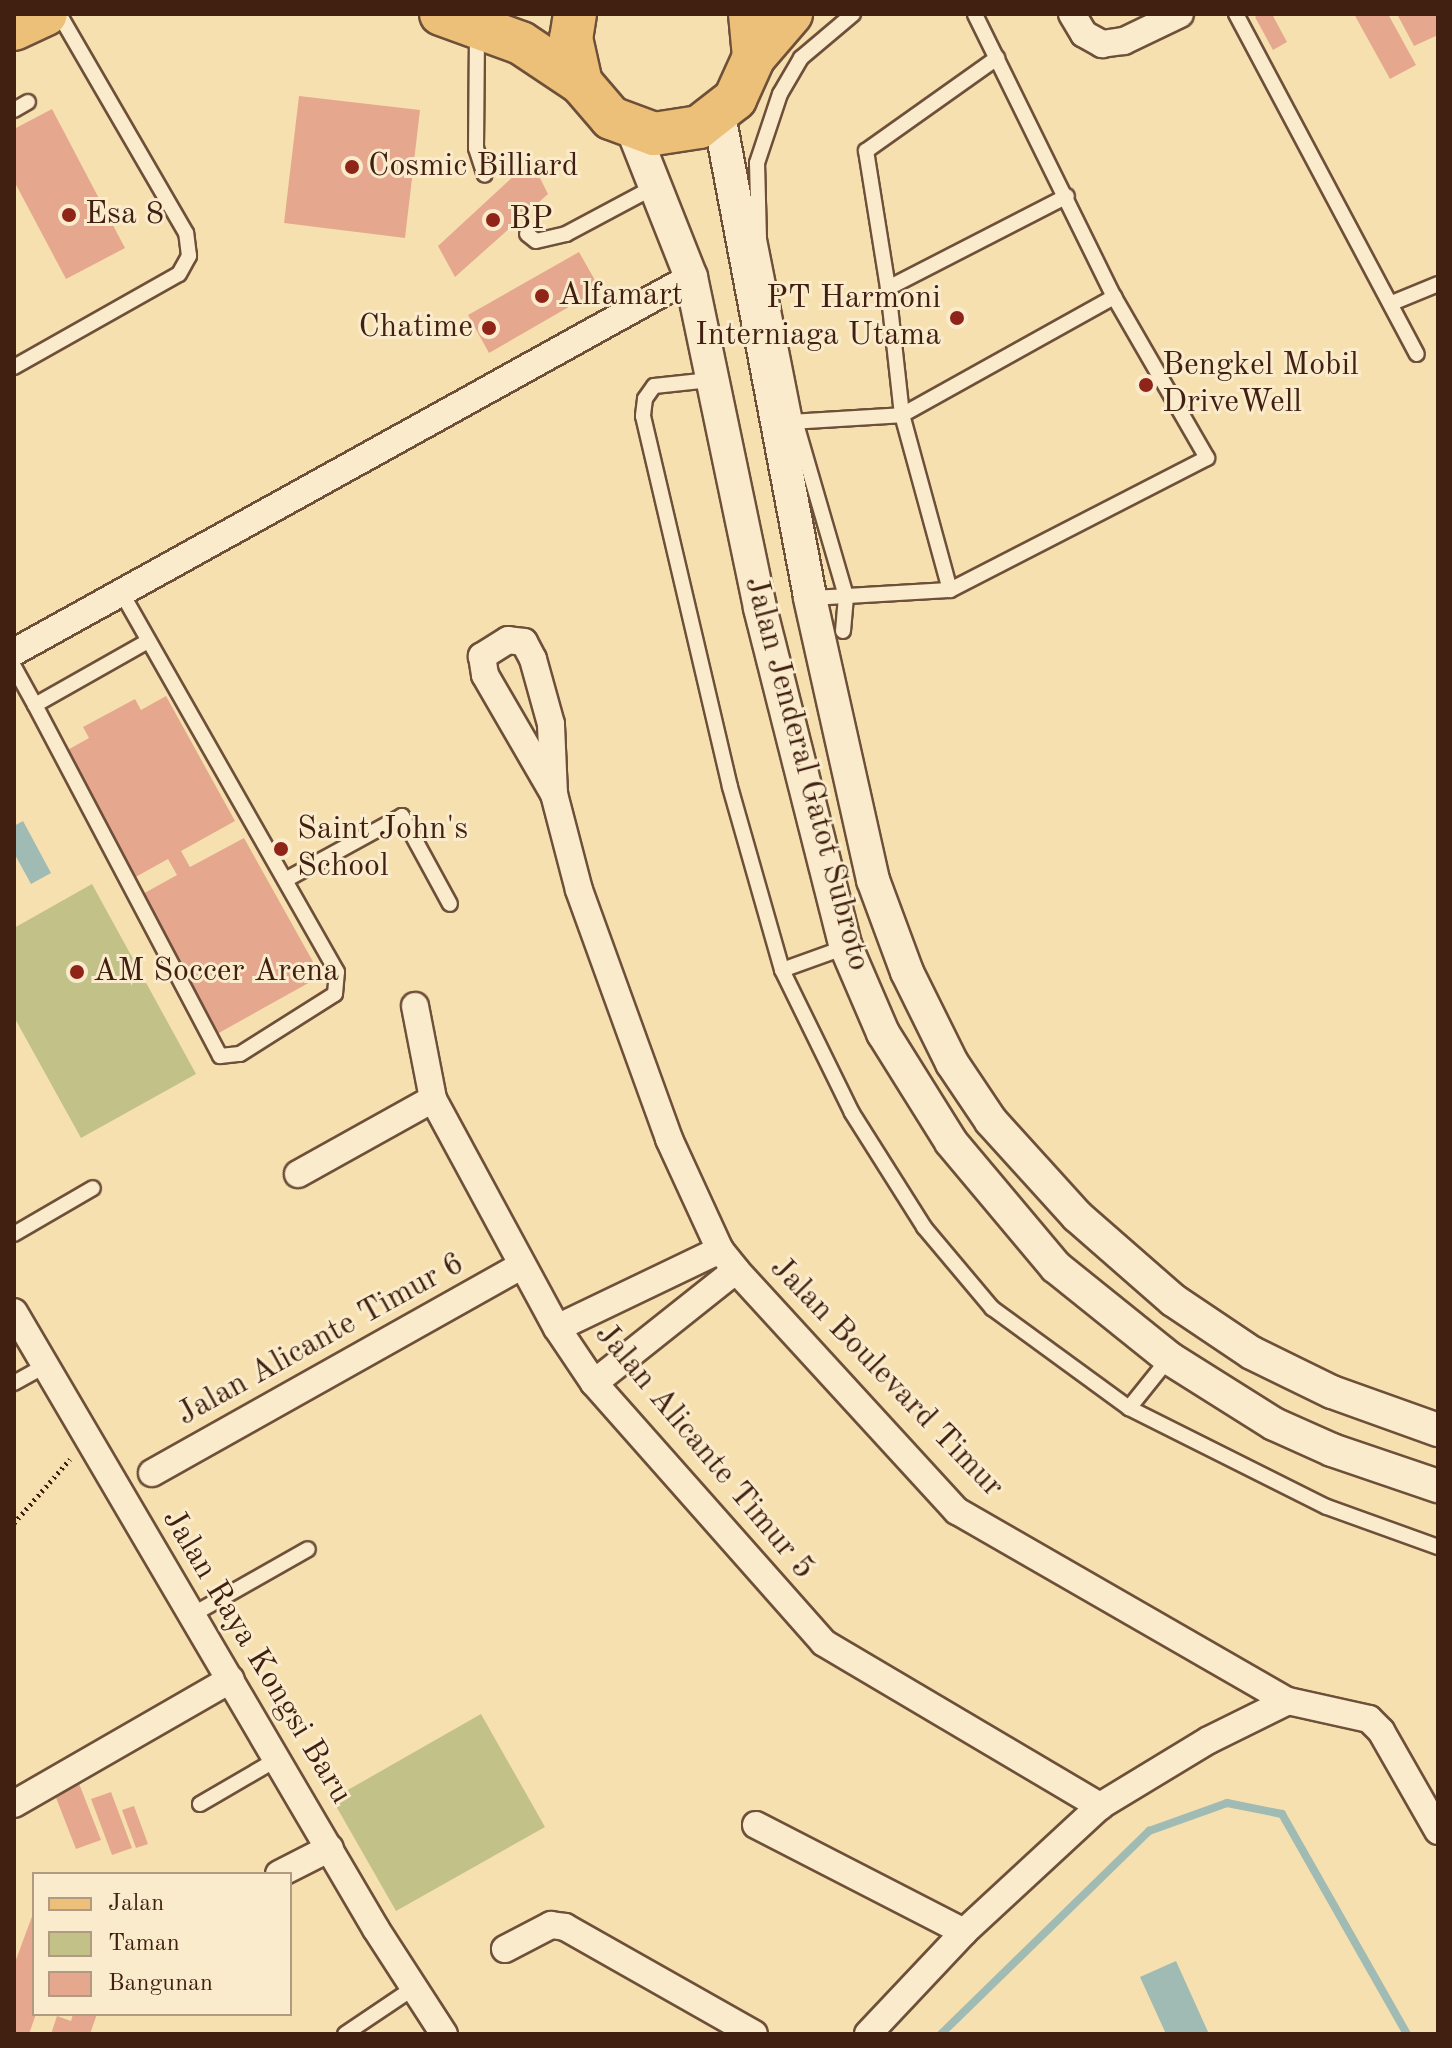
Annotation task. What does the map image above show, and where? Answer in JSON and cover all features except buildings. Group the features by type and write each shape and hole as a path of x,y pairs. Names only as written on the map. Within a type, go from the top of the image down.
{"main road":[{"path":"14,29 46,14"},
{"path":"575,14 571,38 581,83"},
{"path":"750,14 754,57"},
{"path":"459,20 521,43 581,83 611,118 632,128 677,133 719,115 742,89 754,57 791,14"}],"street":[{"path":"1072,14 1084,34 1102,44 1124,41 1180,14"},
{"name":"Jalan Jenderal Gatot Subroto","path":"719,115 786,422 810,598 873,880 907,972 952,1063 991,1121 1066,1201 1173,1300 1252,1353 1332,1392 1438,1430"},
{"name":"Jalan Jenderal Gatot Subroto","path":"632,128 691,277 710,380 760,608 846,947 883,1033 951,1142 1056,1267 1169,1358 1274,1424 1332,1450 1438,1486"},
{"path":"14,652 123,595 691,277"},
{"path":"760,608 810,598"},
{"name":"Jalan Boulevard Timur","path":"554,794 485,675 482,656 508,640 524,642 533,659 551,724 554,794 579,890 658,1110 728,1260 957,1511 1288,1701 1369,1719 1381,1731 1438,1831"},
{"name":"Jalan Alicante Timur 5","path":"415,1006 433,1099 557,1328 594,1383 824,1643 1100,1806"},
{"path":"298,1174 433,1099"},
{"path":"1026,1235 1066,1201"},
{"path":"557,1328 728,1260"},
{"path":"594,1383 728,1260"},
{"name":"Jalan Alicante Timur 6","path":"152,1473 522,1265"},
{"name":"Jalan Raya Kongsi Baru","path":"14,1312 87,1441 444,2034"},
{"path":"14,1804 231,1679"},
{"path":"868,2034 964,1932 1100,1806 1209,1740 1288,1701"},
{"path":"756,1825 964,1932"},
{"path":"283,1872 330,1848"},
{"path":"505,1949 551,1925 565,1927 754,2034"}],"lane":[{"path":"14,367 179,274 189,256 186,233 59,14"},
{"path":"843,631 846,596 786,422 759,239 757,163 780,94 801,58 853,14"},
{"path":"810,598 950,590 1207,458 1114,297 975,14"},
{"path":"1236,14 1417,354"},
{"path":"459,20 476,148 485,175"},
{"path":"950,590 902,415 888,288 866,151 997,58"},
{"path":"14,110 28,102"},
{"path":"527,234 536,241 566,234 657,185"},
{"path":"888,288 1067,196"},
{"path":"1392,303 1438,284"},
{"path":"786,422 902,415 1114,297"},
{"path":"710,380 654,386 645,399 643,416 730,787 782,970 852,1113 924,1227 992,1308 1129,1408 1327,1507 1438,1547"},
{"path":"14,667 220,1056 240,1054 335,994 337,972 287,879 123,595"},
{"path":"35,705 148,641"},
{"path":"287,879 402,816 450,904"},
{"path":"782,970 846,947"},
{"path":"14,1234 93,1188"},
{"path":"1129,1408 1169,1358"},
{"path":"14,1383 46,1365"},
{"path":"192,1615 308,1549"},
{"path":"200,1804 279,1757"},
{"path":"345,2034 415,1987"}],"path":[{"path":"14,1523 87,1441"}],"green space":[{"name":"AM Soccer Arena","path":"92,884 196,1074 81,1138 14,1017 14,928"},
{"path":"481,1714 545,1827 396,1911 332,1799"}],"water":[{"path":"23,821 51,873 31,884 14,853 14,826"},
{"path":"1176,1961 1209,2034 1166,2034 1140,1977"}],"waterway":[{"path":"941,2034 1149,1831 1227,1803 1282,1814 1407,2034"}],"place":[{"name":"Cosmic Billiard","path":"352,167"},
{"name":"Esa 8","path":"69,215"},
{"name":"BP","path":"493,220"},
{"name":"Alfamart","path":"542,296"},
{"name":"PT Harmoni Interniaga Utama","path":"957,318"},
{"name":"Chatime","path":"489,328"},
{"name":"Bengkel Mobil DriveWell","path":"1146,385"},
{"name":"Saint John's School","path":"281,849"},
{"name":"AM Soccer Arena","path":"77,972"}]}
